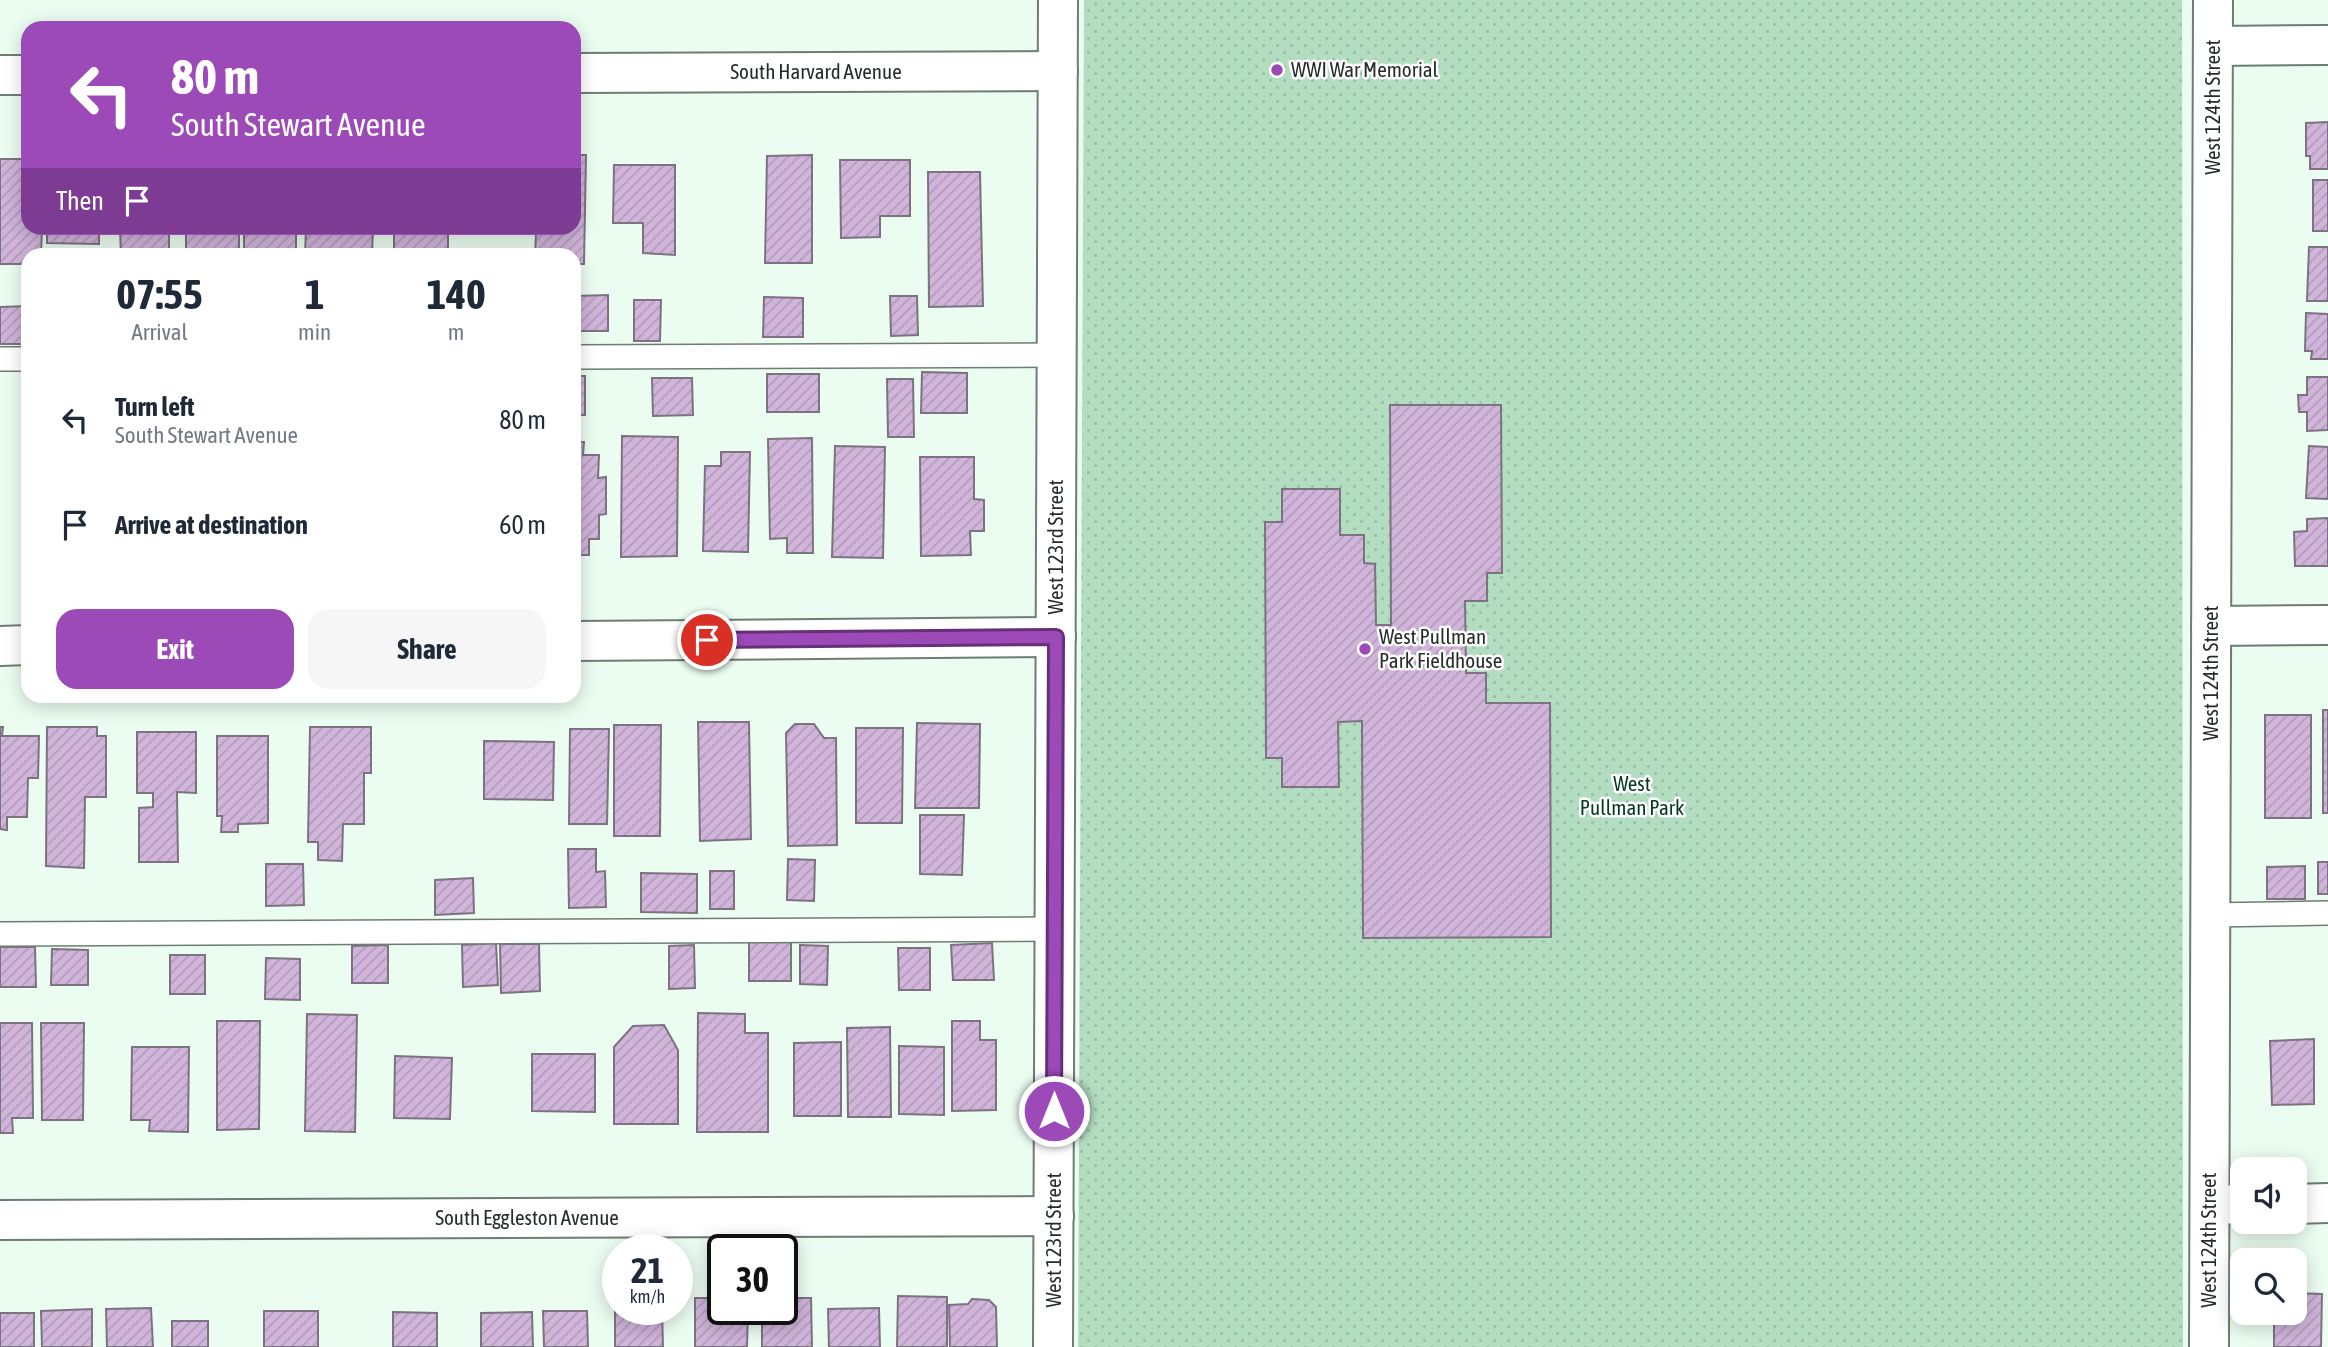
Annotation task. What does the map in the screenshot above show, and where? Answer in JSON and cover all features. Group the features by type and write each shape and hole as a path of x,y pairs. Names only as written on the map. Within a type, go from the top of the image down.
{"street":[{"name":"West 123rd Street","path":"1053,1347 1058,0"},
{"name":"West 124th Street","path":"2209,1347 2226,1205 2210,915 2213,0"},
{"path":"2213,46 2328,45"},
{"name":"South Harvard Avenue","path":"581,73 1058,71"},
{"path":"0,75 21,75"},
{"path":"2211,626 2328,625"},
{"path":"581,641 1056,637"},
{"path":"0,646 21,645"},
{"path":"2307,1204 2328,1203"},
{"name":"South Eggleston Avenue","path":"0,1220 1054,1216"}],"lane":[{"path":"581,357 1057,355"},
{"path":"0,359 21,359"},
{"path":"2210,915 2328,913"},
{"path":"0,934 1055,929"}],"green space":[{"name":"West Pullman Park","path":"1084,0 2182,0 2183,1347 1078,1347"}],"building":[{"path":"2328,122 2328,169 2310,169 2310,156 2306,156 2306,123"},
{"path":"581,155 586,155 584,264 581,264 581,248 535,248 536,235 581,235"},
{"path":"812,155 812,263 765,263 767,156"},
{"path":"0,159 21,159 21,235 42,235 41,248 21,248 21,264 0,264"},
{"path":"840,160 910,160 910,216 880,216 880,237 841,238"},
{"path":"614,165 675,165 675,255 643,253 643,223 613,223"},
{"path":"928,172 980,172 983,306 929,307"},
{"path":"2313,180 2328,180 2328,231 2313,231"},
{"path":"47,235 99,235 99,244 47,243"},
{"path":"120,235 169,235 169,248 121,248"},
{"path":"186,235 239,235 239,248 186,248"},
{"path":"244,235 296,235 296,248 244,248"},
{"path":"306,235 373,235 372,248 305,248"},
{"path":"394,235 448,235 448,248 394,248"},
{"path":"2309,247 2328,247 2328,301 2307,301"},
{"path":"608,295 608,331 581,331 581,296"},
{"path":"890,296 917,296 918,335 891,336"},
{"path":"764,297 803,298 803,337 763,337"},
{"path":"634,300 661,300 660,341 634,341"},
{"path":"21,306 21,344 0,344 0,307"},
{"path":"2306,313 2328,314 2328,359 2311,359 2312,351 2305,351"},
{"path":"922,372 967,373 967,413 921,413"},
{"path":"767,374 819,374 819,412 767,412"},
{"path":"581,376 585,376 585,415 581,415"},
{"path":"2307,377 2328,377 2328,430 2307,431 2307,412 2299,412 2298,395 2307,395"},
{"path":"652,378 692,378 693,415 653,416"},
{"path":"887,379 913,379 914,437 888,437"},
{"name":"West Pullman Park Fieldhouse","path":"1390,405 1501,405 1502,573 1487,573 1487,601 1465,601 1466,673 1486,673 1486,703 1550,703 1551,937 1363,938 1362,721 1338,722 1339,787 1282,787 1282,758 1266,758 1265,522 1282,522 1282,489 1340,489 1340,535 1364,535 1364,563 1375,564 1376,625 1391,625"},
{"path":"622,436 678,437 677,556 621,557"},
{"path":"812,438 813,553 787,553 787,538 770,539 768,439"},
{"path":"581,442 584,442 583,455 599,455 598,478 606,477 606,514 599,515 599,539 589,539 589,555 581,555"},
{"path":"835,446 885,447 883,558 832,557"},
{"path":"2309,446 2328,447 2328,499 2306,498"},
{"path":"721,452 750,452 748,552 703,551 705,466 721,466"},
{"path":"920,457 974,457 974,499 984,500 984,531 970,531 971,555 921,556"},
{"path":"2328,518 2328,566 2295,566 2294,532 2307,531 2307,519"},
{"path":"2323,710 2328,710 2328,813 2323,813"},
{"path":"2265,715 2311,715 2311,818 2265,818"},
{"path":"698,722 749,722 751,839 700,841"},
{"path":"917,723 980,724 979,808 915,808"},
{"path":"795,724 814,724 824,738 836,738 837,845 788,846 786,733"},
{"path":"614,725 661,725 660,836 614,836"},
{"path":"0,727 3,727 2,736 39,736 38,778 28,778 27,817 7,817 7,830 0,829"},
{"path":"47,727 97,727 97,736 106,736 106,797 85,797 84,868 46,866"},
{"path":"310,727 371,727 371,773 364,773 364,824 343,824 342,861 318,860 318,842 308,842"},
{"path":"856,728 903,728 902,823 856,823"},
{"path":"570,729 609,729 607,824 569,824"},
{"path":"137,732 196,732 196,793 177,792 178,862 139,862 139,808 153,807 153,793 137,793"},
{"path":"217,736 268,736 268,823 238,824 238,832 221,832 222,816 217,816"},
{"path":"484,741 554,742 553,800 484,799"},
{"path":"920,815 964,815 962,875 920,874"},
{"path":"568,849 596,849 596,872 605,871 606,907 569,908"},
{"path":"788,859 815,860 814,901 787,900"},
{"path":"2318,862 2328,862 2328,894 2318,894"},
{"path":"266,864 303,864 304,905 266,906"},
{"path":"2305,866 2305,899 2267,899 2267,867"},
{"path":"710,871 734,871 734,909 710,909"},
{"path":"641,873 697,874 697,913 641,912"},
{"path":"473,878 474,913 435,915 435,880"},
{"path":"749,940 791,940 791,981 749,981"},
{"path":"496,943 498,985 463,987 462,945"},
{"path":"992,943 994,980 953,980 951,945"},
{"path":"500,944 539,944 540,991 501,993"},
{"path":"388,945 388,983 352,983 352,946"},
{"path":"694,945 695,988 669,989 669,946"},
{"path":"800,945 828,946 827,985 800,984"},
{"path":"0,947 35,947 36,987 0,987"},
{"path":"898,948 930,948 930,990 899,990"},
{"path":"52,949 88,950 88,985 51,985"},
{"path":"170,955 205,955 205,994 170,994"},
{"path":"266,958 300,959 300,1000 265,999"},
{"path":"698,1013 745,1014 745,1033 768,1033 768,1132 697,1132"},
{"path":"307,1014 357,1015 355,1132 305,1131"},
{"path":"217,1021 260,1021 259,1129 217,1130"},
{"path":"952,1021 980,1021 980,1040 996,1040 996,1110 952,1111"},
{"path":"0,1023 32,1023 33,1118 12,1118 13,1133 0,1133"},
{"path":"41,1023 84,1023 83,1120 42,1120"},
{"path":"664,1025 678,1050 678,1124 614,1124 614,1047 633,1026"},
{"path":"890,1027 891,1117 848,1117 847,1028"},
{"path":"2314,1039 2314,1104 2272,1105 2270,1041"},
{"path":"841,1042 841,1116 794,1116 794,1043"},
{"path":"899,1046 944,1047 944,1115 899,1114"},
{"path":"132,1047 189,1047 188,1132 149,1131 150,1120 131,1120"},
{"path":"532,1054 595,1054 595,1112 532,1111"},
{"path":"395,1056 452,1058 450,1119 394,1118"},
{"path":"2307,1293 2322,1294 2321,1347 2274,1347 2274,1325 2307,1325"},
{"path":"898,1296 947,1297 947,1347 897,1347"},
{"path":"695,1298 707,1298 707,1325 748,1325 747,1347 695,1347"},
{"path":"798,1298 811,1298 812,1347 762,1347 762,1325 798,1325"},
{"path":"972,1299 989,1300 996,1307 997,1347 950,1347 949,1305 968,1304"},
{"path":"151,1308 153,1347 107,1347 106,1309"},
{"path":"879,1308 880,1347 829,1347 828,1309"},
{"path":"92,1309 92,1347 42,1347 41,1311"},
{"path":"264,1311 318,1311 318,1347 264,1347"},
{"path":"543,1311 587,1311 588,1347 544,1347"},
{"path":"393,1312 437,1313 437,1347 393,1347"},
{"path":"532,1312 533,1347 481,1347 481,1313"},
{"path":"0,1313 34,1313 34,1347 0,1347"},
{"path":"172,1321 208,1321 208,1347 172,1347"},
{"path":"615,1325 662,1325 663,1347 615,1347"}],"place":[{"name":"WWI War Memorial","path":"1277,70"},
{"name":"West Pullman Park Fieldhouse","path":"1365,649"}],"route":[{"path":"707,640 1056,637 1054,1111"}]}
